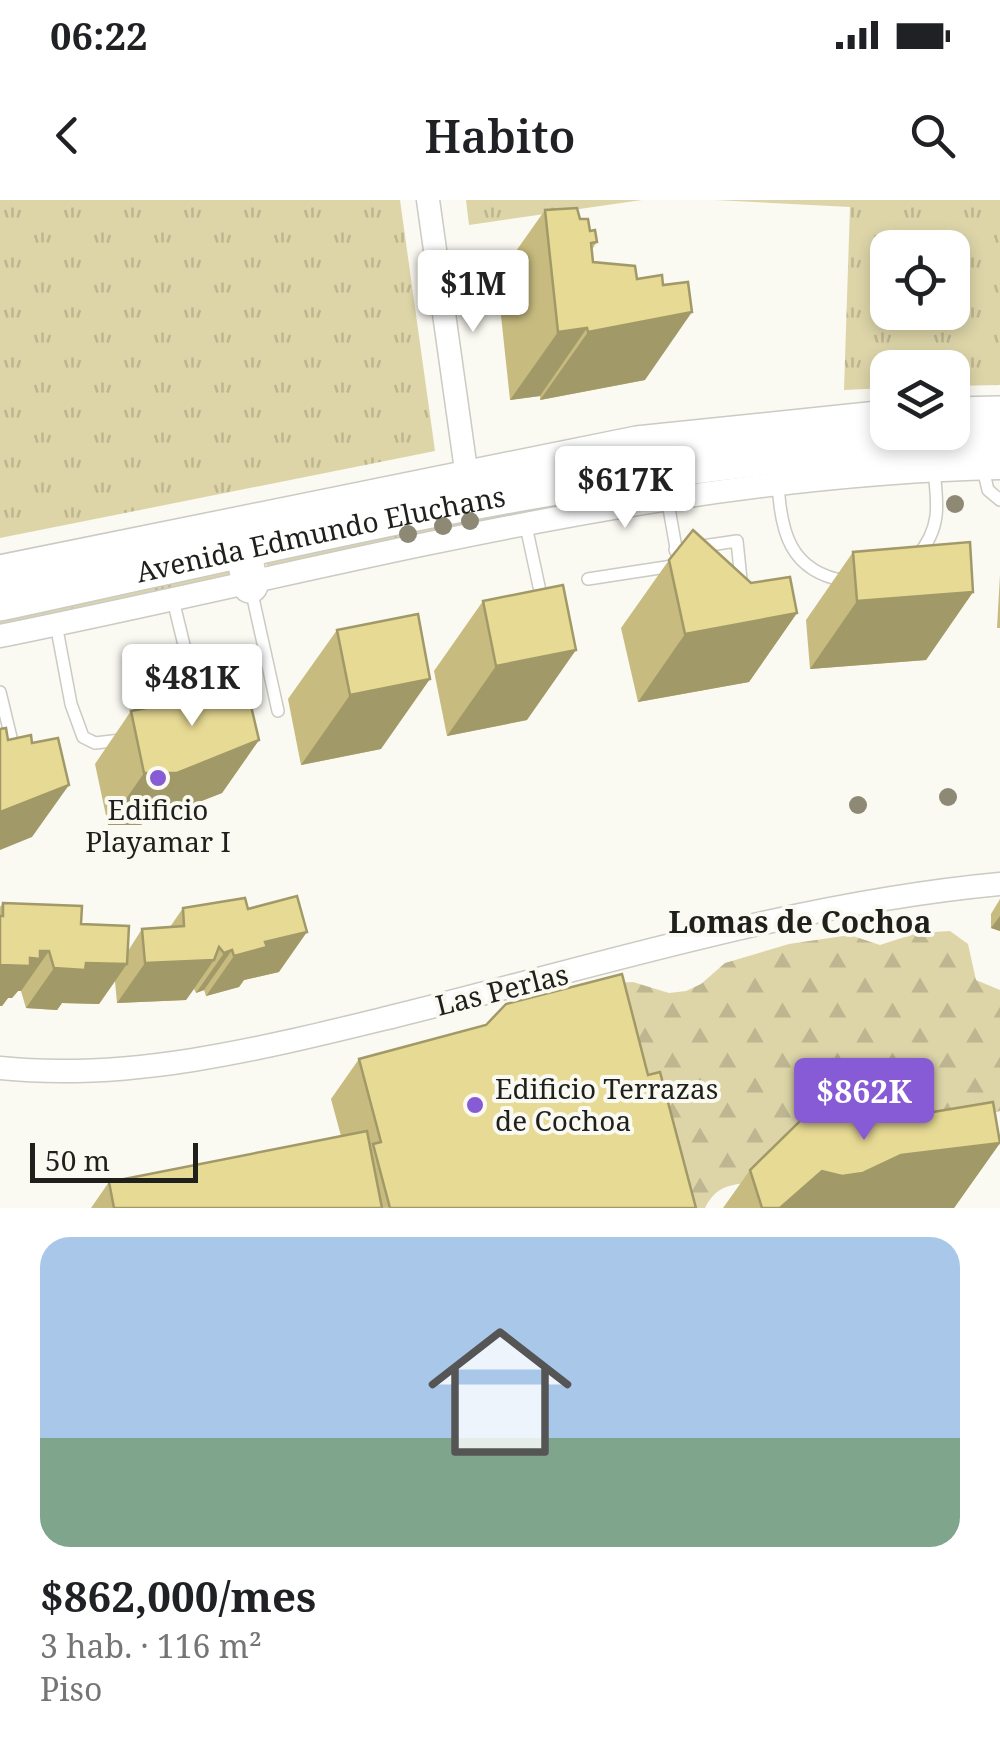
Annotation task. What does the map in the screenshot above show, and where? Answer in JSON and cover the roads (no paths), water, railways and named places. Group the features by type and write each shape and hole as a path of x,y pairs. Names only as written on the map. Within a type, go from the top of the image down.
{"main road":[{"name":"Avenida Edmundo Eluchans","path":"0,573 248,552 467,477 706,434 870,420"},
{"name":"Avenida Edmundo Eluchans","path":"0,603 640,472 989,435"}],"street":[{"path":"428,200 467,477"},
{"path":"0,636 173,600 248,552 526,526 666,497 778,481 934,470 989,435"},
{"name":"Las Perlas","path":"0,1068 68,1070 232,1053 839,907 1000,884"}],"lane":[{"path":"989,435 988,490 1000,500"},
{"path":"911,563 930,540 939,512 934,470"},
{"path":"778,481 780,524 796,554 822,574 853,582"},
{"path":"666,497 675,550 686,566 683,582"},
{"path":"526,526 545,615"},
{"path":"675,550 738,541 743,597"},
{"path":"248,552 278,711"},
{"path":"588,579 686,566"},
{"path":"173,600 196,689 196,714"},
{"path":"56,624 71,704 83,737 95,744 129,738"},
{"path":"0,692 14,750 0,769"}],"place":[{"name":"Edificio Playamar I","path":"158,778"},
{"name":"Edificio Terrazas de Cochoa","path":"475,1105"}],"district":[{"name":"Lomas de Cochoa","path":"800,923"}]}
